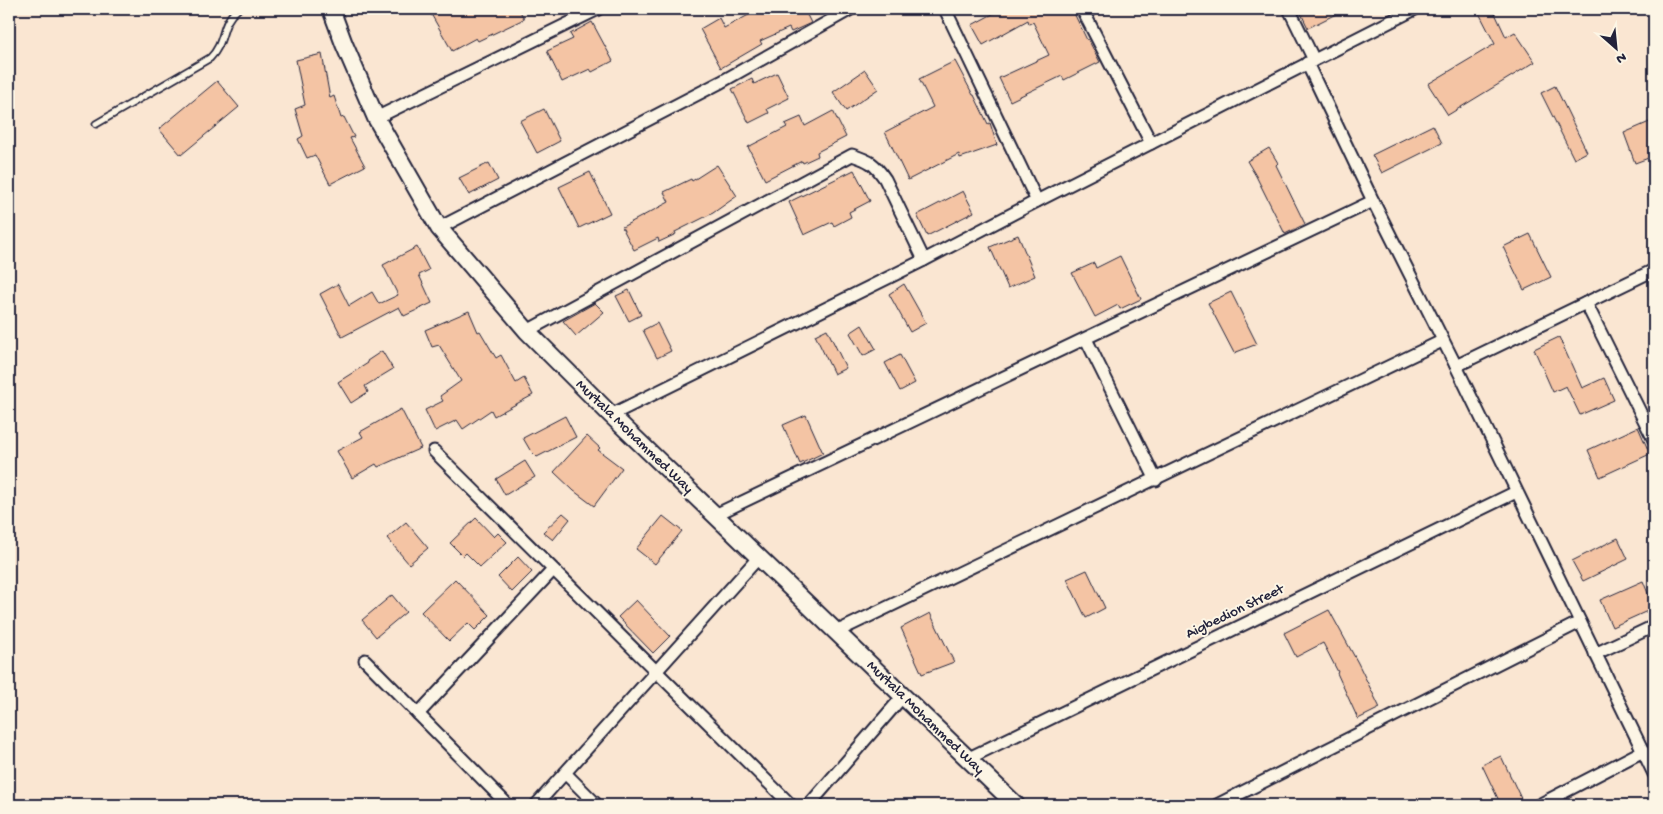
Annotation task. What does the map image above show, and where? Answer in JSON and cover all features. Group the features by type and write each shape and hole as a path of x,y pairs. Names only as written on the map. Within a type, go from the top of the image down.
{"street":[{"name":"Murtala Mohammed Way","path":"332,9 344,44 376,118 439,228 528,330 611,415 967,758 1006,802"},
{"path":"376,118 598,9"},
{"path":"439,228 721,82 851,9"},
{"path":"945,9 1037,201"},
{"path":"1082,9 1151,143"},
{"path":"1289,9 1373,201 1442,342 1456,366 1654,774"},
{"path":"611,415 924,260 1415,9"},
{"path":"528,330 852,156 871,161 885,179 924,260"},
{"path":"715,515 1373,201"},
{"path":"1456,366 1654,270"},
{"path":"1586,303 1654,440"},
{"path":"1086,339 1156,480"},
{"path":"836,632 1442,342"},
{"path":"434,451 791,805"},
{"name":"Aigbedion Street","path":"967,758 1516,492"},
{"path":"536,805 758,557"},
{"path":"418,714 553,570"},
{"path":"1217,805 1580,622"},
{"path":"1596,654 1654,626"},
{"path":"365,660 508,805"},
{"path":"809,805 903,696"},
{"path":"1539,805 1643,752"},
{"path":"565,772 598,805"}],"lane":[{"path":"96,124 210,58 220,47 224,26 228,19 238,9"}],"building":[{"path":"441,9 519,9 524,19 478,41 476,38 452,51 431,14"},
{"path":"760,9 804,9 811,23 791,32 789,28 760,41 762,44 721,68 700,29 719,18 724,28"},
{"path":"1002,9 1072,9 1100,62 1064,80 1062,76 1010,101 999,78 1049,55 1033,22 1029,24 1028,20 983,45 972,25"},
{"path":"1299,9 1346,9 1308,28"},
{"path":"1477,9 1493,9 1506,37 1515,32 1535,62 1448,115 1428,84 1495,44"},
{"path":"592,22 613,61 592,72 590,69 562,82 547,51 573,39 570,34"},
{"path":"322,54 330,98 334,96 341,118 344,117 354,137 350,138 365,166 330,184 315,155 307,158 298,139 303,136 295,109 305,105 296,60"},
{"path":"955,61 988,124 990,123 997,145 960,158 959,154 908,180 885,132 933,107 919,79"},
{"path":"865,70 878,89 846,111 833,92"},
{"path":"777,73 789,98 767,109 769,113 749,123 732,89 752,79 754,84"},
{"path":"217,81 239,107 181,155 159,129"},
{"path":"1555,86 1587,152 1574,159 1541,93"},
{"path":"544,109 560,141 537,153 520,121"},
{"path":"833,111 846,137 817,152 818,156 803,163 802,161 765,180 748,147 787,127 785,124 801,117 805,126"},
{"path":"1654,120 1654,156 1635,163 1624,133"},
{"path":"1433,125 1442,143 1382,173 1372,155"},
{"path":"1269,148 1278,163 1276,165 1305,224 1285,234 1247,161"},
{"path":"489,163 498,180 469,195 459,178"},
{"path":"717,165 737,196 713,213 675,232 676,234 659,242 658,238 634,250 622,227 669,202 664,192 691,179 692,181"},
{"path":"854,170 870,201 849,212 851,217 834,226 832,222 804,235 789,202"},
{"path":"590,172 610,213 579,228 559,187"},
{"path":"963,191 974,212 927,236 917,215"},
{"path":"1530,234 1551,277 1524,290 1503,247"},
{"path":"1018,235 1035,276 1008,288 990,247"},
{"path":"417,247 429,270 419,275 432,303 404,316 399,307 342,337 320,294 338,284 349,306 372,292 379,304 398,295 383,265"},
{"path":"1120,256 1141,299 1120,309 1118,305 1095,317 1072,273 1094,263 1096,268"},
{"path":"904,284 926,323 910,332 889,294"},
{"path":"629,290 641,315 629,321 616,296"},
{"path":"1231,292 1257,344 1234,353 1208,303"},
{"path":"595,303 604,312 576,336 563,321"},
{"path":"469,311 478,332 480,331 496,358 501,355 516,383 524,378 533,395 494,416 491,410 463,429 457,420 435,431 425,410 443,401 440,396 461,381 439,345 432,347 425,330"},
{"path":"657,323 671,351 657,358 643,330"},
{"path":"862,325 876,349 863,356 850,333"},
{"path":"827,329 846,368 834,374 815,335"},
{"path":"1559,337 1582,388 1604,378 1614,400 1580,415 1566,386 1553,392 1534,349"},
{"path":"382,351 393,369 365,386 368,392 351,403 338,382 368,363 367,361"},
{"path":"900,355 915,383 900,391 885,363"},
{"path":"401,409 421,448 378,467 376,464 352,478 337,451 363,437 360,432"},
{"path":"806,415 823,453 800,464 783,425"},
{"path":"565,416 576,437 537,457 523,438"},
{"path":"1638,427 1650,454 1600,477 1588,450"},
{"path":"587,436 600,448 598,450 622,468 594,506 574,491 554,472"},
{"path":"525,461 535,477 505,495 496,479"},
{"path":"563,513 570,519 553,540 543,532"},
{"path":"663,516 682,531 655,564 636,549"},
{"path":"476,518 494,537 498,533 507,542 480,567 466,553 463,556 450,543"},
{"path":"406,522 428,548 409,564 387,538"},
{"path":"1618,538 1628,559 1583,581 1572,561"},
{"path":"518,557 532,572 512,592 498,577"},
{"path":"1087,570 1105,608 1086,618 1067,579"},
{"path":"455,579 490,615 475,630 468,623 449,641 421,612"},
{"path":"1643,581 1654,608 1612,627 1600,600"},
{"path":"392,595 406,612 376,637 362,620"},
{"path":"636,600 670,636 653,653 618,617"},
{"path":"1329,610 1380,708 1358,719 1323,643 1296,657 1284,633"},
{"path":"930,613 954,662 922,674 901,628"},
{"path":"1501,756 1524,805 1501,805 1482,765"}]}
